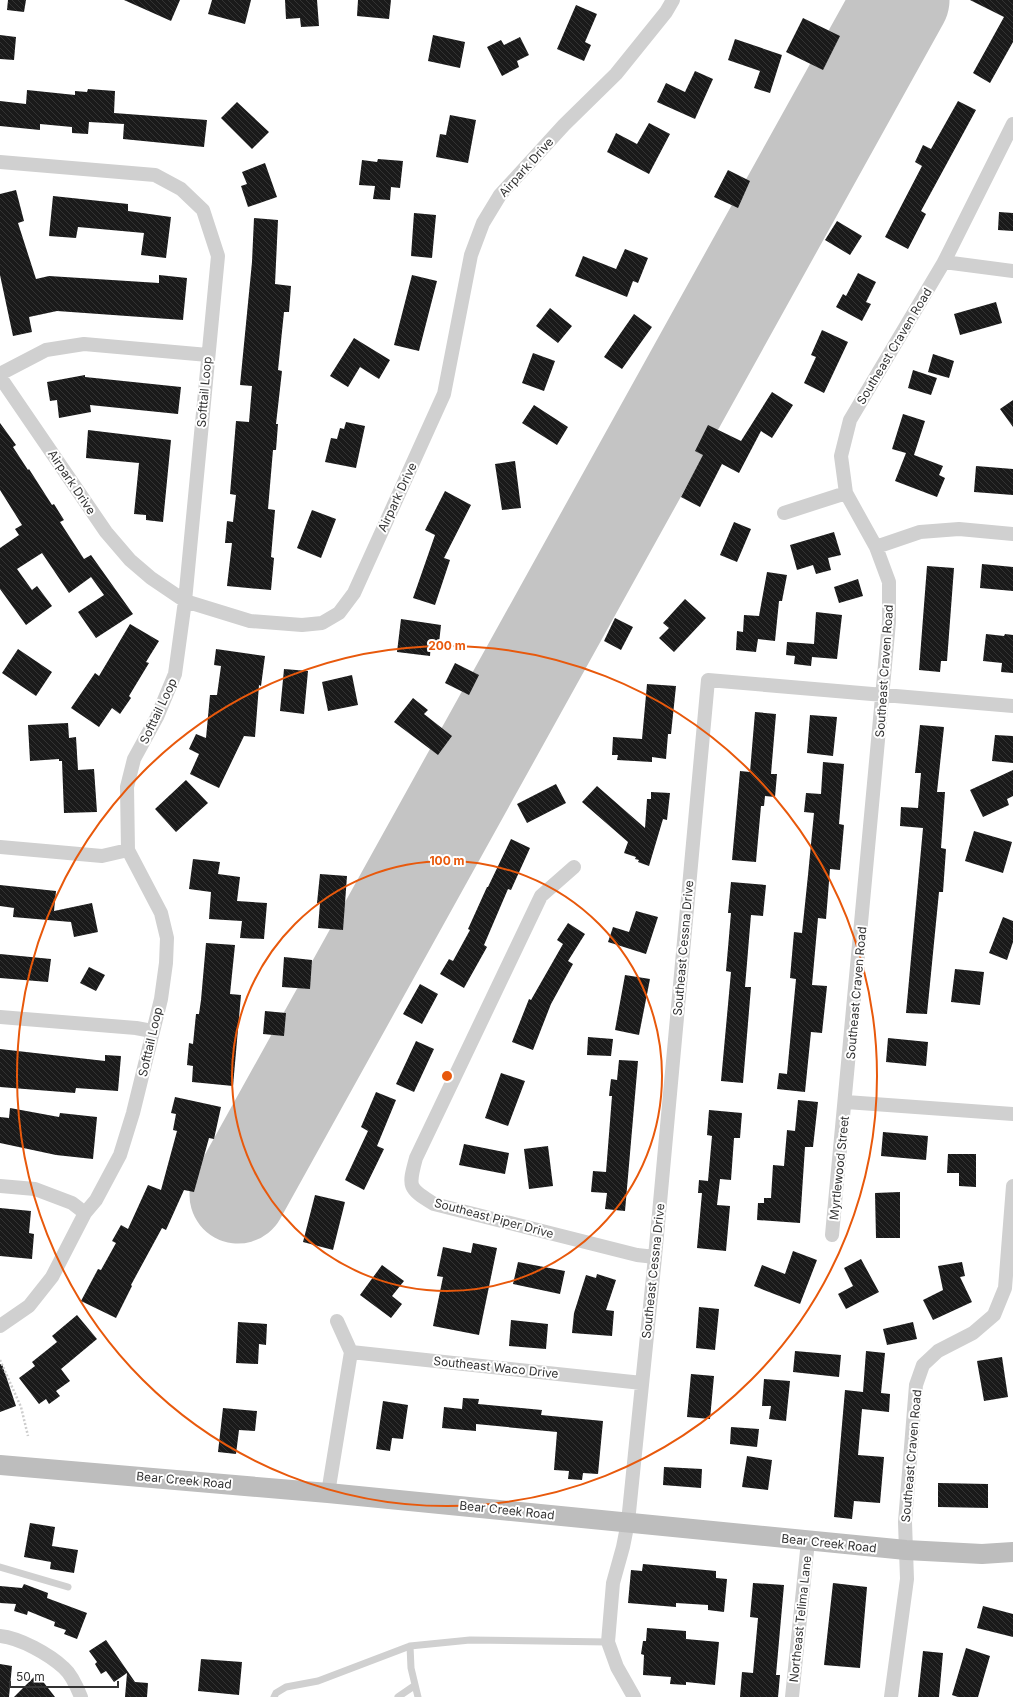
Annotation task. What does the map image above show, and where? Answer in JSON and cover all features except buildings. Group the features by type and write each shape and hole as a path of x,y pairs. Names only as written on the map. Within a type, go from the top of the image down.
{"street":[{"name":"Airpark Drive","path":"0,376 106,532 130,560 151,578 185,601 250,621 302,625 322,623 339,613 354,593 444,394 471,254 483,223 500,195 564,125 616,74 666,12 673,0"},
{"name":"Southeast Craven Road","path":"846,1102 890,622 889,582 876,547 846,493 841,456 850,420 944,262 1013,124"},
{"name":"Softtail Loop","path":"0,162 155,174 181,189 203,210 218,256 185,601 175,674 158,717 134,759 128,787 128,850 161,913 166,938 166,963 161,999 133,1113 120,1154 96,1200 85,1213 52,1277 30,1306 0,1326"},
{"path":"944,262 1013,271"},
{"path":"0,376 46,350 84,344 208,355"},
{"path":"784,513 846,493"},
{"path":"876,547 920,532 959,530 1013,534"},
{"name":"Southeast Cessna Drive","path":"608,1642 613,1583 628,1522 655,1257 708,680 1013,706"},
{"path":"0,847 102,856 128,850"},
{"name":"Southeast Piper Drive","path":"574,867 541,896 416,1158 410,1180 416,1193 434,1204 637,1255 655,1257"},
{"path":"0,1017 136,1028 152,1031"},
{"path":"846,1102 1013,1114"},
{"name":"Myrtlewood Street","path":"832,1235 846,1102"},
{"path":"0,1186 34,1189 72,1203 85,1213"},
{"name":"Southeast Craven Road","path":"891,1697 907,1579 905,1522 916,1385 923,1365 938,1351 973,1333 994,1315 1004,1288 1013,1186"},
{"path":"328,1492 351,1352 337,1321"},
{"name":"Southeast Waco Drive","path":"351,1352 642,1383"},
{"name":"Bear Creek Road","path":"0,1465 328,1492 906,1550 982,1554 1013,1552"},
{"name":"Northeast Telima Lane","path":"792,1697 808,1541"},
{"path":"0,1636 11,1637 36,1649 64,1668 77,1687 81,1697"},
{"path":"608,1642 617,1667 634,1697"}],"lane":[{"path":"0,1566 68,1587"},
{"path":"274,1697 276,1693 286,1687 318,1682 410,1646 470,1640 608,1642"},
{"path":"410,1646 411,1668 414,1686 418,1697"},
{"path":"398,1697 414,1686"}],"path":[{"path":"0,1360 22,1407 28,1436"}],"runway":[{"path":"238,1195 901,0"}]}
